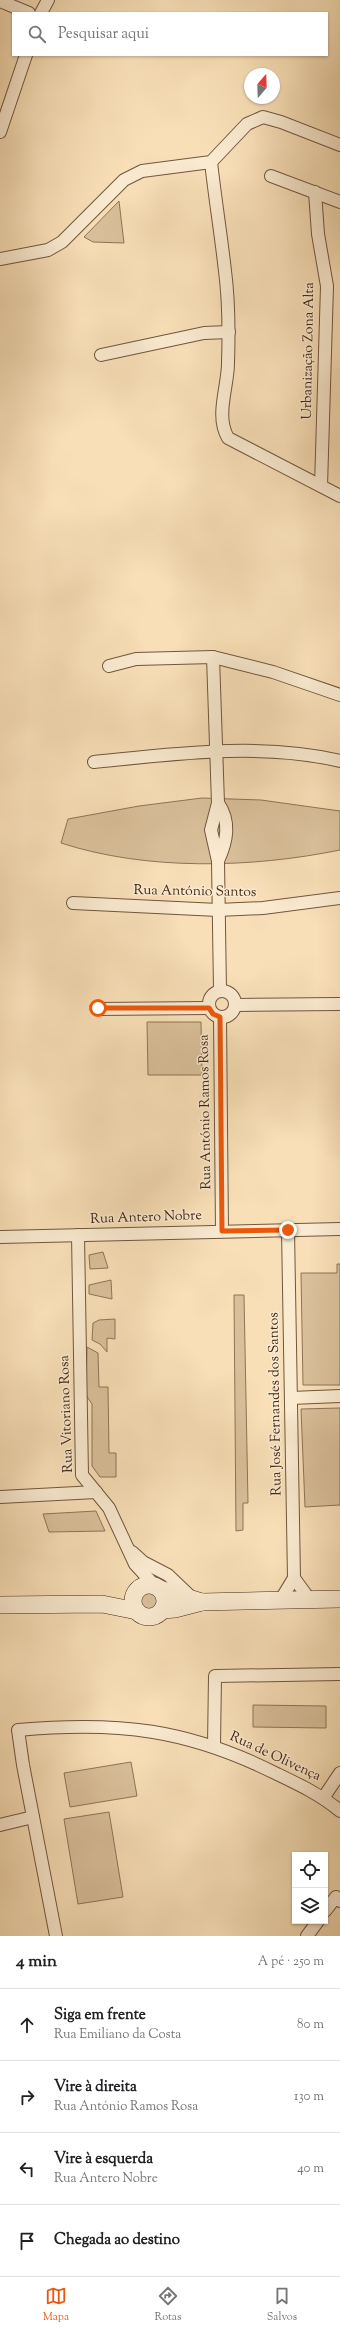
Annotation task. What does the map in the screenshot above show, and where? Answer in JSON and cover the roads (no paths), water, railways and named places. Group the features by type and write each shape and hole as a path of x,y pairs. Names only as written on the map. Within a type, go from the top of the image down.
{"main road":[{"path":"102,1604 135,1593 146,1585 198,1601 340,1599"},
{"path":"158,1588 165,1602 162,1610"},
{"path":"135,1593 133,1604 137,1611"},
{"path":"0,1605 102,1604 137,1611 150,1617 162,1610 175,1609 198,1601"}],"street":[{"path":"42,12 48,0"},
{"path":"0,1 27,12"},
{"path":"0,132 26,56"},
{"path":"0,259 48,250 62,242 124,180 142,171 211,162 247,124 263,117 281,122 340,145"},
{"path":"211,162 226,272 229,332 228,375 222,421 224,431 228,438 340,496"},
{"path":"271,176 340,202"},
{"name":"Urbanização Zona Alta","path":"315,192 318,234 327,286 321,486"},
{"path":"101,355 204,333 229,332"},
{"path":"109,666 136,659 213,657 273,672 340,695"},
{"path":"213,657 218,752 218,803 224,811 227,832 226,843 218,861 220,991"},
{"path":"94,762 218,752 266,751 340,761"},
{"name":"Rua António Santos","path":"72,902 218,910 263,908 340,898"},
{"path":"220,991 232,996 235,1005 229,1015 220,1017 213,1014 209,1008 209,999 220,991"},
{"path":"235,1005 340,1004"},
{"path":"98,1008 209,1008"},
{"name":"Rua António Ramos Rosa","path":"220,1017 222,1231"},
{"name":"Rua Antero Nobre","path":"0,1237 340,1229"},
{"name":"Rua José Fernandes dos Santos","path":"288,1230 294,1578"},
{"name":"Rua Vitoriano Rosa","path":"78,1235 82,1475 96,1492"},
{"path":"291,1398 340,1396"},
{"path":"96,1492 109,1508 135,1564 158,1588"},
{"name":"Rua Vitoriano Rosa","path":"0,1496 96,1492"},
{"path":"129,1549 143,1562 168,1575 198,1601"},
{"path":"280,1601 294,1578 310,1600"},
{"path":"214,1745 215,1676 340,1674"},
{"name":"Rua de Olivença","path":"33,1817 18,1730 65,1726 130,1727 214,1745 244,1757 324,1797 340,1811"},
{"path":"324,1797 340,1773"},
{"path":"0,1825 33,1817 56,1936"},
{"path":"328,1907 336,1897 340,1901"},
{"path":"307,1936 316,1924"}]}
